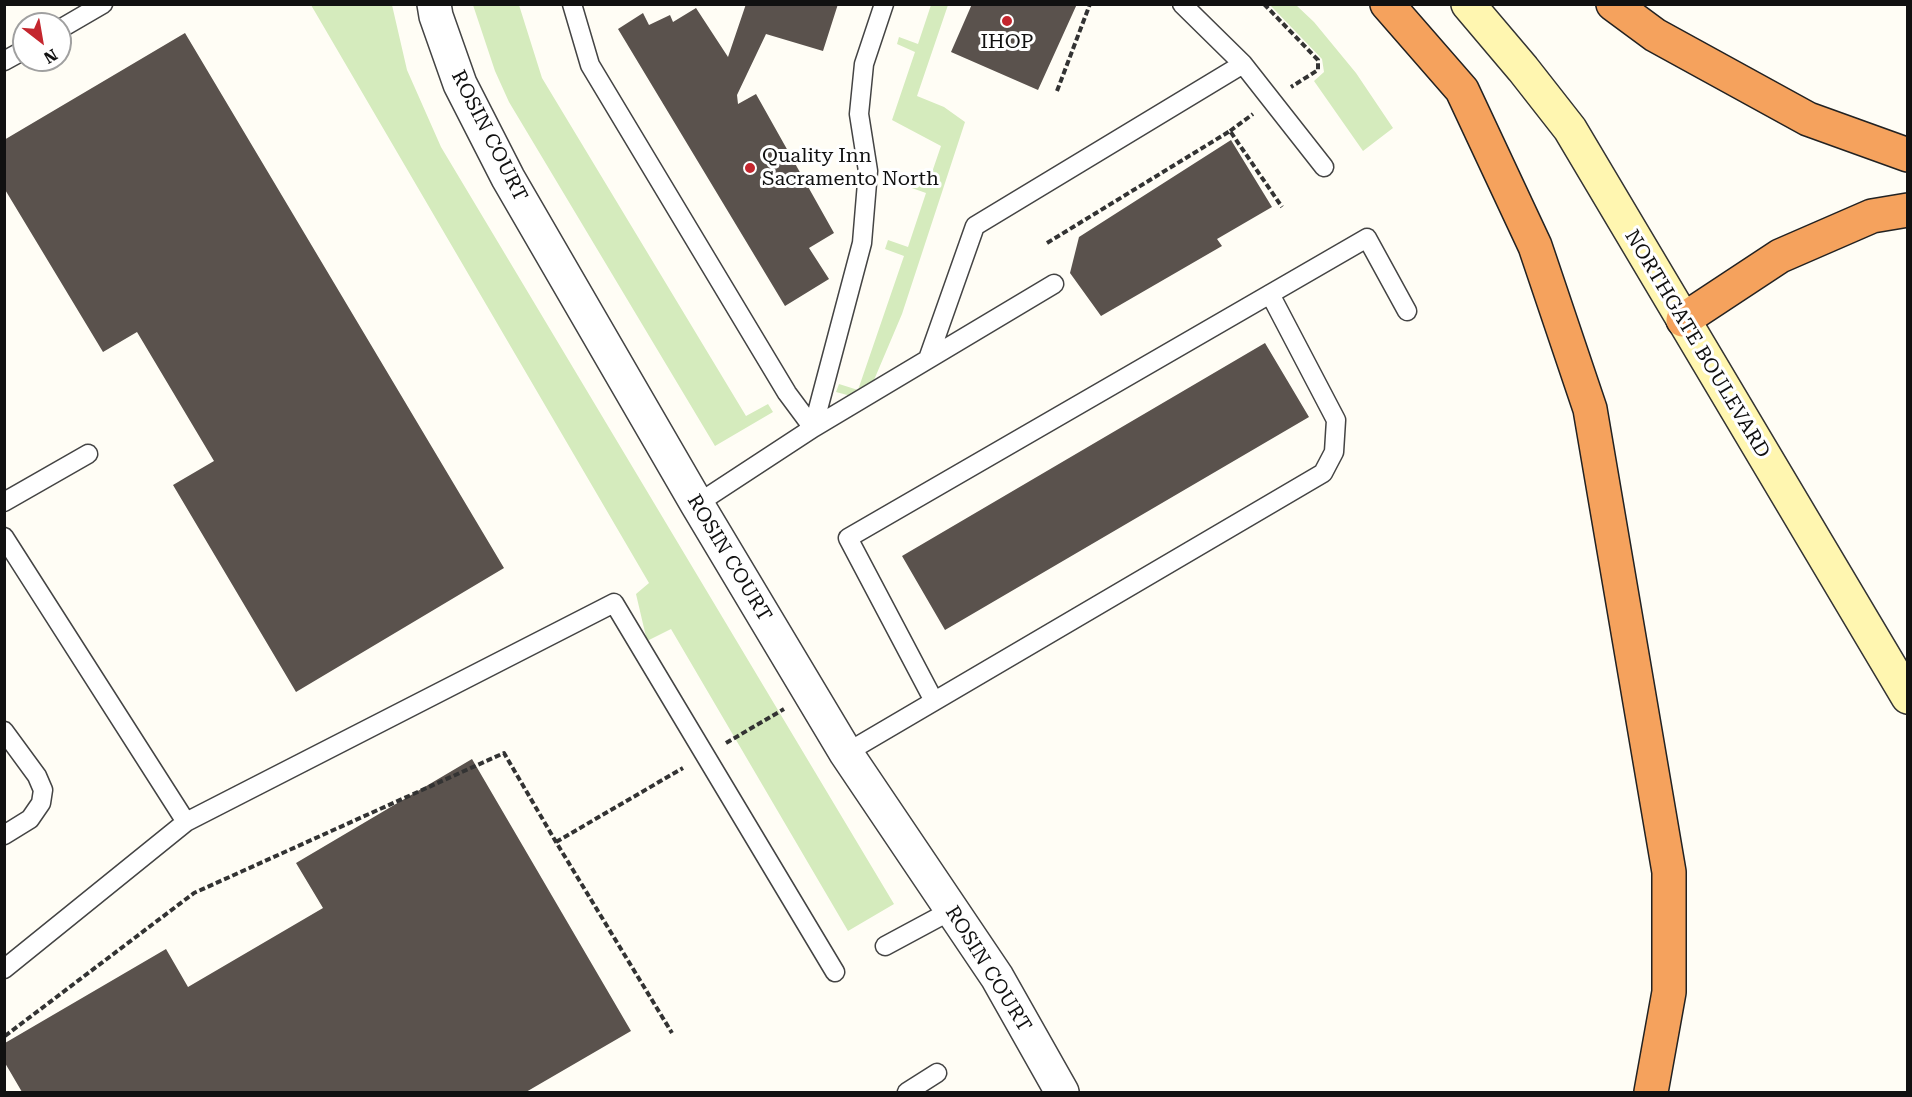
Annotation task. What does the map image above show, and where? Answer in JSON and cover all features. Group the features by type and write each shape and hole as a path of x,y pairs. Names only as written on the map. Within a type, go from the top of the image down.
{"highway":[{"path":"1387,4 1462,90 1535,246 1590,409 1670,872 1669,992 1651,1092"},
{"path":"1613,4 1655,35 1808,119 1908,155"},
{"path":"1683,320 1780,256 1872,216 1908,210"}],"main road":[{"name":"NORTHGATE BOULEVARD","path":"1468,4 1570,129 1908,697"}],"street":[{"name":"ROSIN COURT","path":"434,4 436,16 460,84 508,178 697,504 846,753 998,977 1062,1092"}],"lane":[{"path":"72,22 103,4"},
{"path":"572,4 590,65 788,393 813,428"},
{"path":"813,428 862,243 868,171 860,114 864,64 884,4"},
{"path":"1182,4 1243,64 1324,167"},
{"path":"928,359 975,226 1243,64"},
{"path":"934,701 848,538 1367,238 1407,311"},
{"path":"697,504 813,428 1054,284"},
{"path":"846,753 1323,474 1334,452 1336,420 1270,294"},
{"path":"4,502 88,454"},
{"path":"4,537 186,822"},
{"path":"4,969 186,822 614,603 835,972"},
{"path":"4,731 37,776 43,790 41,802 30,819 4,835"},
{"path":"885,946 952,910"},
{"path":"907,1092 937,1073"}],"path":[{"path":"1057,91 1090,4"},
{"path":"1047,243 1230,130 1282,207"},
{"path":"555,842 785,708"},
{"path":"5,1036 194,893 504,753 555,842 672,1033"}],"green space":[{"path":"311,5 392,5 407,70 441,147 894,904 848,931 671,629 647,641 636,594 649,583"},
{"path":"473,5 519,5 542,78 746,416 768,404 773,412 715,446 509,102 495,71"},
{"path":"931,5 948,5 917,96 944,107 965,122 902,314 874,380 851,396 836,392 839,384 858,390 904,256 885,249 888,240 908,247 926,193 906,186 909,178 928,184 941,146 892,120 915,52 897,44 899,37 918,44"},
{"path":"1270,5 1296,5 1314,22 1356,73 1393,128 1363,151 1314,81 1324,72 1322,59"}],"building":[{"name":"Quality Inn Sacramento North","path":"746,4 838,4 823,51 766,34 737,95 738,104 756,94 834,233 809,248 829,279 785,306 618,29 643,13 649,25 670,15 673,22 696,8 728,57"},
{"path":"972,4 1077,4 1038,90 951,52"},
{"path":"185,33 504,568 296,692 173,485 214,461 137,332 103,352 4,188 4,140"},
{"path":"1231,140 1272,207 1217,239 1222,246 1101,316 1070,273 1079,237"},
{"path":"1265,343 1309,417 945,630 902,556"},
{"path":"472,759 631,1031 526,1092 22,1092 5,1063 5,1043 166,949 188,987 323,908 296,863"}],"place":[{"name":"IHOP","path":"1007,21"},
{"name":"Quality Inn Sacramento North","path":"750,168"}]}
